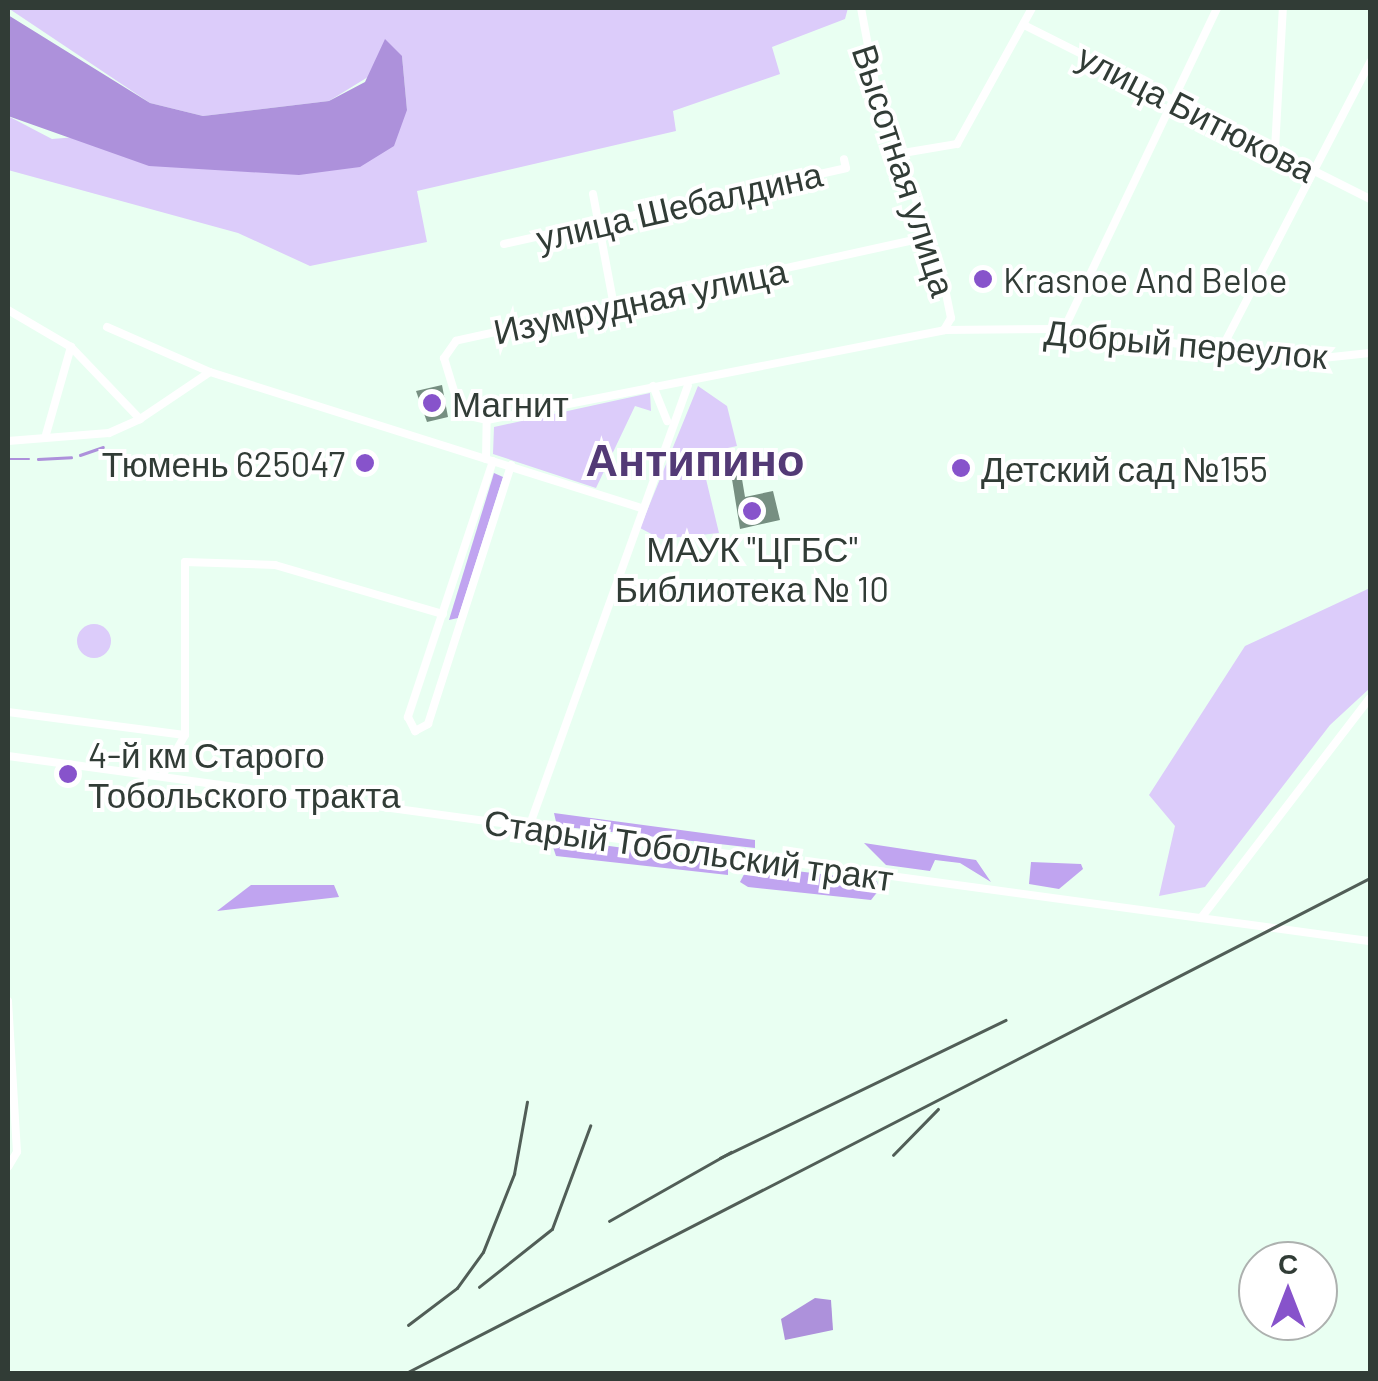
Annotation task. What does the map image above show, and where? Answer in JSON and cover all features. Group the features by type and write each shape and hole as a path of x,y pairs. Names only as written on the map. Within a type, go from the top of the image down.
{"street":[{"name":"Высотная улица","path":"862,8 862,37 932,236 950,310 944,330"},
{"path":"903,153 957,144 1032,8"},
{"path":"1064,329 1217,8"},
{"path":"1274,150 1283,8"},
{"name":"улица Битюкова","path":"1024,25 1370,199"},
{"path":"1224,344 1370,62"},
{"name":"улица Шебалдина","path":"504,244 846,168 844,160"},
{"path":"593,194 614,306"},
{"name":"Изумрудная улица","path":"487,420 461,414 444,358 448,345 932,236"},
{"path":"8,310 71,348 140,419"},
{"path":"108,328 210,372 639,507"},
{"name":"Добрый переулок","path":"487,420 650,385 688,385 944,330 1064,329 1224,344 1288,359 1370,353"},
{"path":"45,438 71,348"},
{"path":"8,441 109,434 140,419 210,372"},
{"path":"650,385 665,400 667,426"},
{"path":"529,827 667,426 688,385"},
{"path":"487,420 489,460 408,717 415,730 428,724 511,466"},
{"path":"162,776 185,735 185,562 286,567 443,614"},
{"path":"1201,918 1370,698"},
{"path":"8,712 185,735"},
{"name":"Старый Тобольский тракт","path":"8,756 1370,941"},
{"path":"8,1001 17,1152 8,1167"}],"shaded area":[{"path":"8,8 848,8 845,19 772,47 780,74 673,111 676,131 417,191 427,242 310,266 238,233 8,170 8,116 52,139 407,110 402,56 329,101 203,116 150,103"},
{"path":"8,15 150,103 203,116 329,101 365,82 385,39 402,56 407,110 394,146 360,167 299,175 149,166 8,116"},
{"path":"698,386 727,406 737,446 700,454 719,533 661,539 640,528"},
{"path":"650,393 651,411 635,406 596,488 493,454 494,427"},
{"path":"494,473 503,477 458,618 449,620"},
{"path":"1370,588 1370,688 1330,725 1205,887 1159,896 1175,826 1149,795 1245,646"},
{"path":"94,624 106,629 111,641 106,653 94,658 82,653 77,641 82,629"},
{"path":"554,813 755,840 755,848 557,826"},
{"path":"550,838 728,862 728,875 556,856"},
{"path":"864,843 976,860 991,882 960,863 935,860 930,871 886,865"},
{"path":"1031,862 1081,864 1083,869 1059,889 1029,884"},
{"path":"749,865 877,881 879,890 871,900 748,887 740,882"},
{"path":"251,885 334,885 339,897 217,911"},
{"path":"815,1298 831,1300 833,1330 785,1340 781,1319"}],"building":[{"name":"Магнит","path":"442,385 448,417 427,422 416,391"},
{"path":"738,455 745,497 773,491 780,520 740,529 731,473 714,477 711,461"}],"waterway":[{"path":"80,455 103,447"},
{"path":"38,459 71,457"},
{"path":"8,459 29,459"}],"railway":[{"path":"404,1374 1370,878"},
{"path":"720,1158 1005,1020"},
{"path":"408,1325 457,1288 483,1252 514,1174 527,1102"},
{"path":"893,1155 938,1109"},
{"path":"479,1287 552,1229 590,1126"},
{"path":"609,1221 731,1152"}],"place":[{"name":"Krasnoe And Beloe","path":"983,279"},
{"name":"Магнит","path":"432,403"},
{"name":"Тюмень 625047","path":"365,463"},
{"name":"Детский сад №155","path":"961,468"},
{"name":"МАУК \"ЦГБС\" Библиотека № 10","path":"752,511"},
{"name":"4-й км Старого Тобольского тракта","path":"68,774"}],"district":[{"name":"Антипино","path":"695,459"}]}
